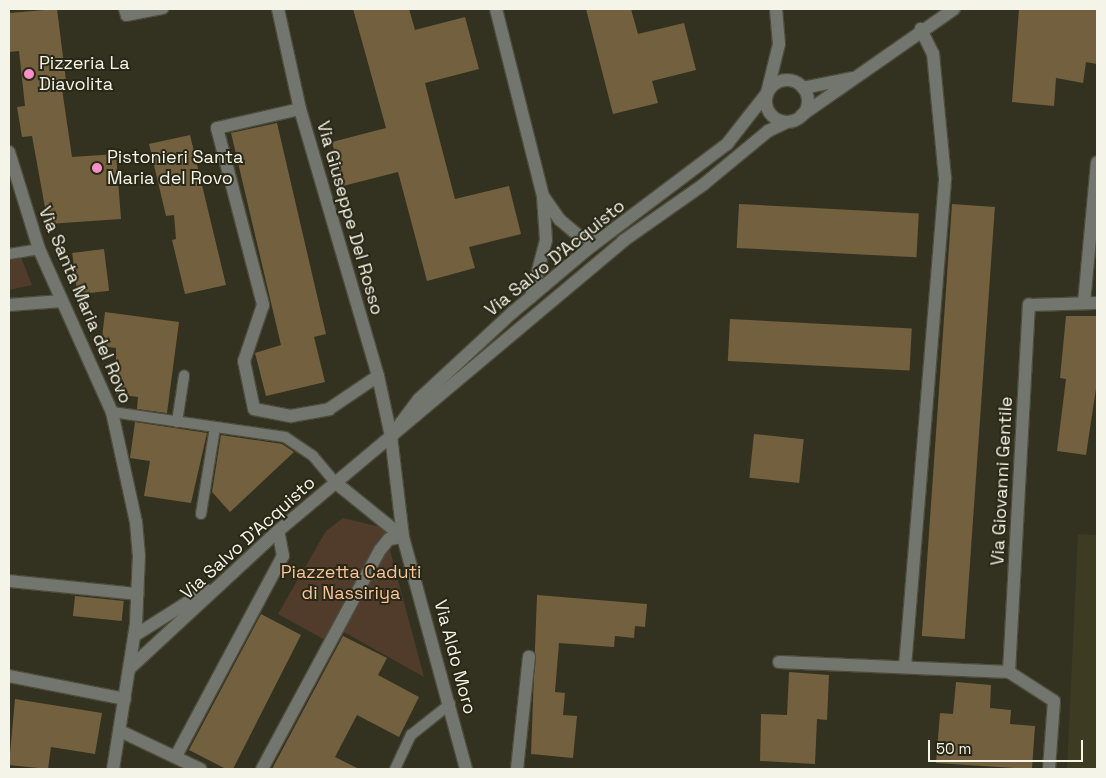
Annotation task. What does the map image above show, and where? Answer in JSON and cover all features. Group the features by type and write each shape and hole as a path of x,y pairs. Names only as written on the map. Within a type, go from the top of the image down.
{"street":[{"name":"Via Giuseppe Del Rosso","path":"278,9 300,109 378,376 391,436"},
{"path":"496,9 543,196 546,240 531,297"},
{"path":"776,9 779,44 767,93 768,110 787,122"},
{"path":"802,115 808,99 803,88 852,78 921,29 954,9"},
{"path":"905,667 945,178 933,54 921,29"},
{"name":"Via Salvo D'Acquisto","path":"130,668 278,531 623,242 704,184 768,131 824,104 852,78"},
{"name":"Via Salvo D'Acquisto","path":"391,436 419,399 531,297 599,240 727,144 767,93 787,80 803,88"},
{"path":"300,109 217,128 263,306 244,361 254,409 291,416 329,409 378,376"},
{"name":"Via Santa Maria del Rovo","path":"9,152 39,248 112,412 136,522 137,594 134,636 113,769"},
{"path":"1084,303 1097,162"},
{"path":"543,196 560,220 579,236 599,240"},
{"path":"9,305 62,302"},
{"name":"Via Giovanni Gentile","path":"1009,672 1029,305 1097,303"},
{"name":"Via Aldo Moro","path":"391,436 403,537 450,704 466,769"},
{"path":"336,483 403,537"},
{"path":"176,756 283,556 278,531"},
{"path":"262,769 380,550 388,539 403,537"},
{"path":"134,636 234,572"},
{"path":"9,581 137,594"},
{"path":"517,769 529,657"},
{"path":"779,662 1009,672 1054,701 1049,769"},
{"path":"9,676 125,698"},
{"path":"120,731 200,769"}],"lane":[{"path":"124,9 126,16 164,9"},
{"path":"9,254 39,248"},
{"path":"177,422 184,376"},
{"path":"112,412 286,438 312,456 336,483"},
{"path":"201,514 215,428"},
{"path":"395,769 412,736 450,704"}],"shaded area":[{"path":"1078,534 1097,535 1097,769 1067,769"}],"green space":[{"path":"19,252 32,285 9,290 9,254"},
{"name":"Piazzetta Caduti di Nassiriya","path":"343,518 384,528 424,677 344,632 336,646 278,614 326,531"}],"building":[{"path":"57,9 66,81 61,82 72,157 116,154 121,219 48,224 32,136 22,137 17,107 25,106 19,51 9,52 9,13"},
{"path":"353,9 409,9 415,30 465,17 479,69 425,83 431,107 455,199 509,186 521,234 469,247 475,268 427,281 398,172 343,186 332,142 386,128"},
{"path":"586,9 631,9 638,34 684,23 696,70 652,81 658,103 613,114"},
{"path":"1019,9 1097,9 1097,64 1086,62 1083,83 1056,78 1054,106 1012,102"},
{"path":"277,123 326,334 314,337 325,382 266,396 255,353 281,345 231,133"},
{"path":"190,135 226,285 185,294 172,240 176,239 174,215 166,216 149,144"},
{"path":"739,204 919,213 916,257 737,248"},
{"path":"952,204 995,207 965,639 922,636"},
{"path":"104,249 109,291 77,295 72,253"},
{"path":"105,312 179,322 167,413 137,409 138,397 116,394 116,348 101,346"},
{"path":"1066,316 1097,316 1097,382 1086,455 1057,451 1066,379 1060,378"},
{"path":"730,319 912,329 910,370 728,361"},
{"path":"135,422 207,433 191,503 144,496 150,461 130,458"},
{"path":"754,434 804,439 799,483 749,478"},
{"path":"221,435 282,444 294,452 230,512 212,492"},
{"path":"537,595 647,604 645,627 635,626 634,638 615,636 614,647 559,643 555,692 565,693 563,715 577,716 573,758 531,754"},
{"path":"75,596 124,601 122,621 73,616"},
{"path":"261,614 301,635 233,769 226,769 189,750"},
{"path":"343,636 387,658 378,675 419,697 399,737 357,715 335,757 359,769 272,769"},
{"path":"789,672 829,675 827,720 817,719 815,764 760,761 761,714 787,715"},
{"path":"956,682 991,685 990,708 1011,710 1010,724 1035,726 1032,769 936,763 940,713 953,714"},
{"path":"15,699 102,713 95,754 51,747 48,769 9,765"}],"place":[{"name":"Pizzeria La Diavolita","path":"29,74"},
{"name":"Pistonieri Santa Maria del Rovo","path":"97,168"}]}
